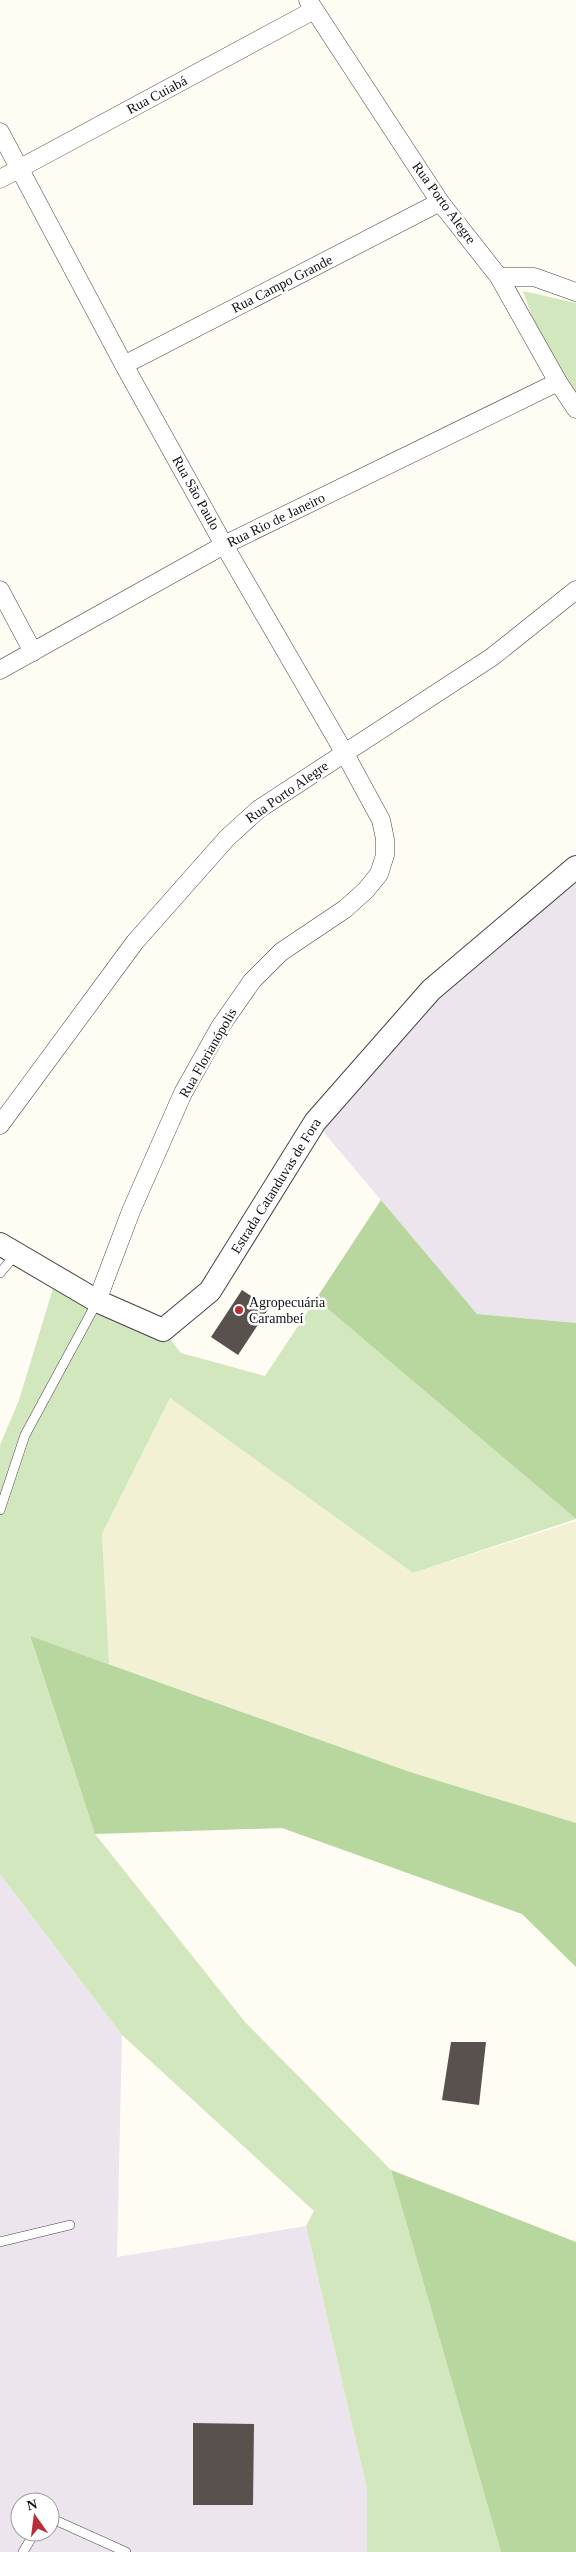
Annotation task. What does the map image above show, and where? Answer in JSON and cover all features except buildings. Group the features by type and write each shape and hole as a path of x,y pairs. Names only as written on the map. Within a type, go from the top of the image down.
{"street":[{"name":"Rua Cuiabá","path":"0,179 311,5"},
{"name":"Rua Porto Alegre","path":"311,5 440,202 499,277 558,382 576,409"},
{"name":"Rua São Paulo","path":"0,132 124,365 224,545 344,752 380,820 385,839 385,855"},
{"name":"Rua Campo Grande","path":"124,365 440,202"},
{"path":"499,277 534,277 576,292"},
{"name":"Rua Rio de Janeiro","path":"0,670 224,545 558,382"},
{"path":"0,590 32,652"},
{"name":"Rua Porto Alegre","path":"0,1125 135,942 227,838 259,809 492,657 576,590"},
{"name":"Rua Florianópolis","path":"97,1301 131,1211 179,1102 220,1027 252,981 281,952 345,909 366,890 379,874 385,855"},
{"name":"Estrada Catanduvas de Fora","path":"9,1249 97,1301 163,1330 210,1291 315,1122 431,990 576,867"},
{"path":"0,1228 9,1249"}],"lane":[{"path":"0,1273 9,1249"},
{"path":"0,1510 25,1435 97,1301"},
{"path":"0,2242 70,2225"},
{"path":"60,2522 126,2552"}],"shaded area":[{"path":"576,867 576,1323 477,1314 315,1122 431,990"},
{"path":"170,1398 413,1573 576,1521 576,1823 410,1772 109,1664 102,1534"},
{"path":"0,1874 122,2035 117,2257 306,2226 367,2489 367,2552 0,2552"}],"green space":[{"path":"523,291 576,303 576,398 537,330"},
{"path":"381,1200 477,1314 576,1323 576,1519 316,1299"},
{"path":"55,1282 163,1330 181,1353 265,1376 316,1299 576,1519 413,1573 170,1398 102,1534 109,1664 30,1637 95,1834 245,2022 391,2170 501,2552 367,2552 367,2489 306,2226 314,2211 122,2035 0,1874 0,1445 19,1400"},
{"path":"30,1636 410,1772 576,1823 576,1967 522,1914 282,1828 95,1834"},
{"path":"391,2170 576,2242 576,2552 501,2552"}],"place":[{"name":"Agropecuária Carambeí","path":"239,1310"}]}
